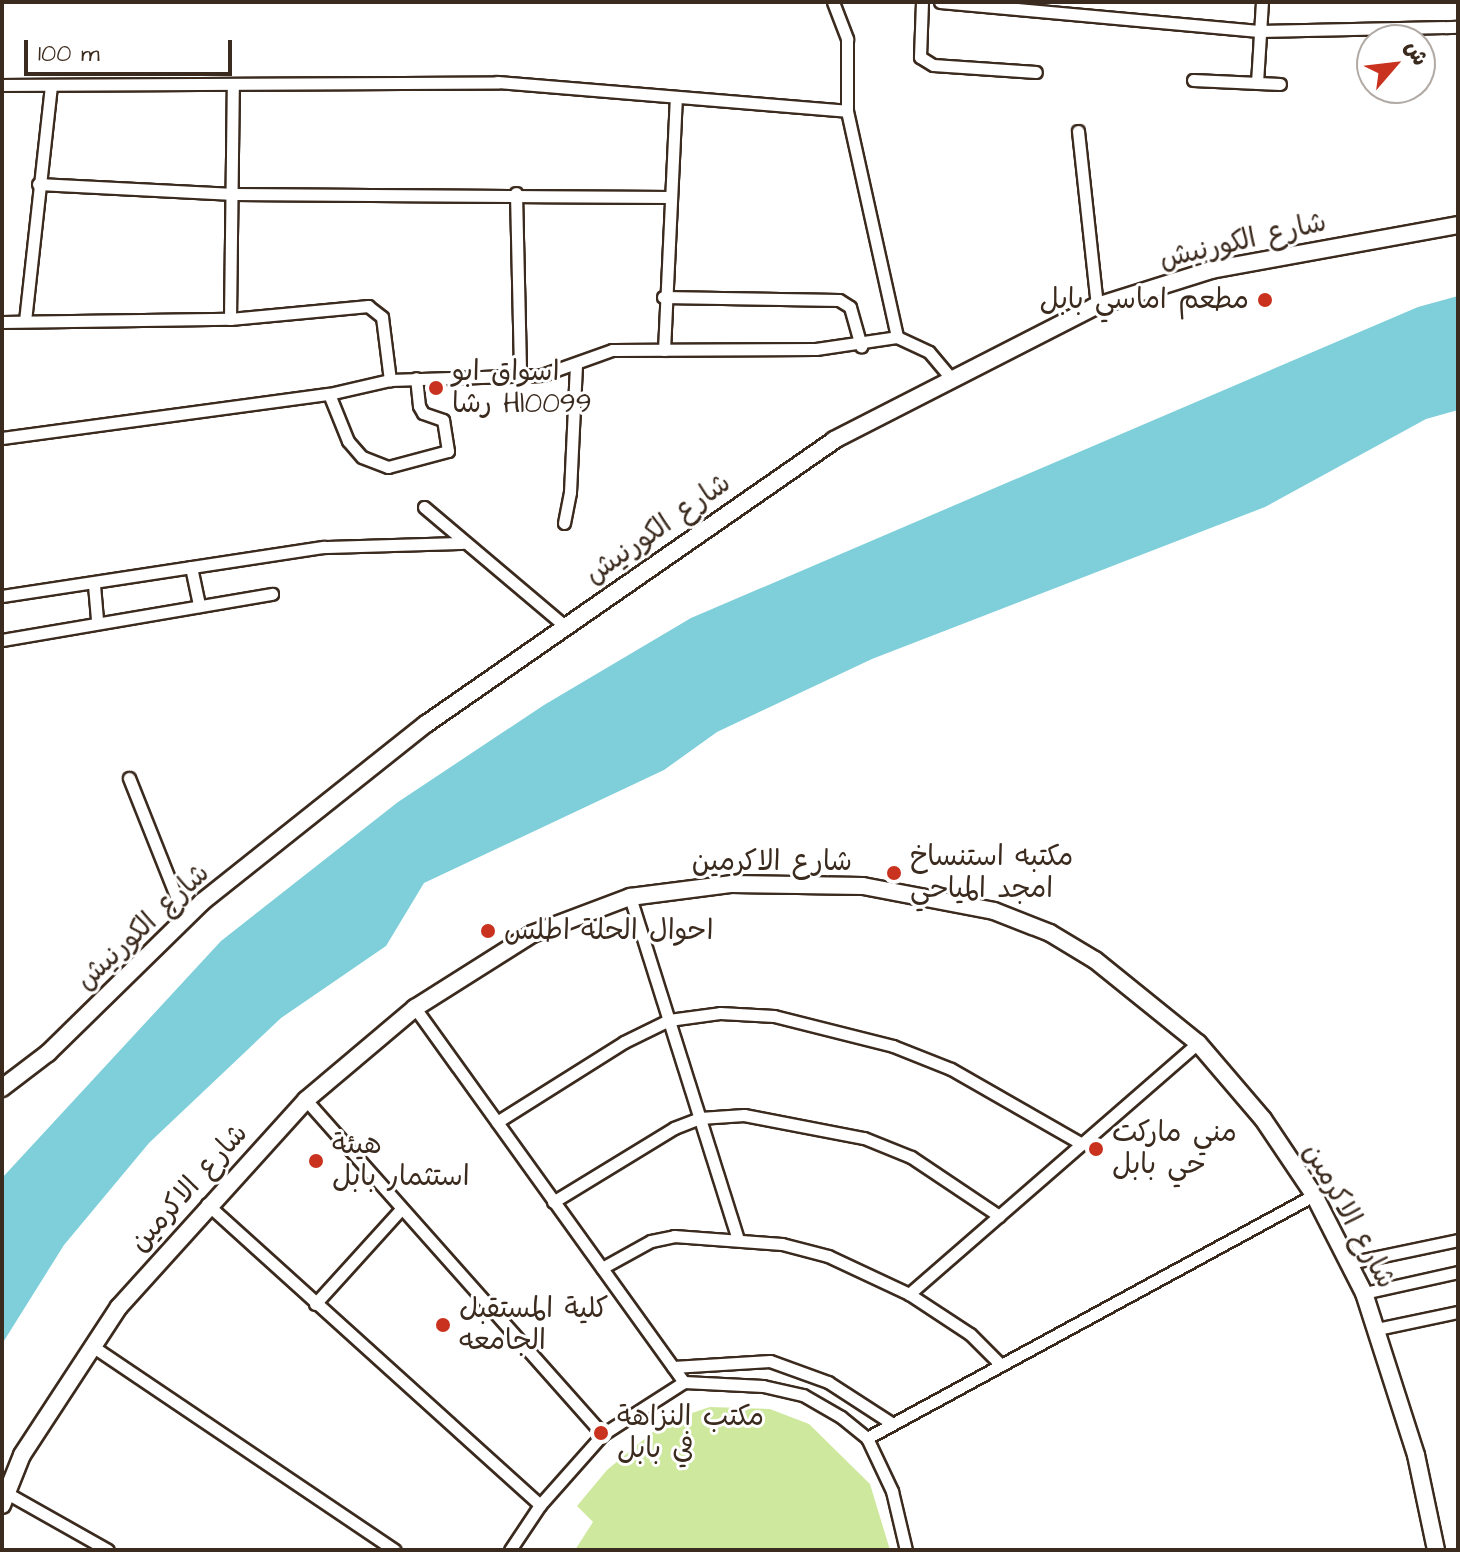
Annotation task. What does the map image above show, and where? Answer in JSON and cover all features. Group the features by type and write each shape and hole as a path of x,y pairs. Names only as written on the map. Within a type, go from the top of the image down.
{"street":[{"path":"833,2 847,39 847,111 897,337"},
{"path":"922,2 920,57 933,65 1036,72"},
{"path":"940,2 1022,7 1259,31 1458,27"},
{"path":"1257,83 1262,2"},
{"path":"1193,80 1280,84"},
{"path":"2,85 497,82 847,111"},
{"path":"230,319 234,194 233,84"},
{"path":"25,321 51,86"},
{"path":"664,350 663,297 676,97"},
{"path":"1078,131 1097,306"},
{"path":"38,184 234,194 516,193 670,197"},
{"path":"516,193 520,376"},
{"name":"شارع الكورنيش","path":"2,1087 48,1053 185,919 426,724 834,440 1097,306 1211,270 1458,225"},
{"path":"663,297 839,300 850,307 861,346"},
{"path":"2,322 230,319 376,308 390,380"},
{"path":"2,438 329,394 390,380 520,376 576,366 612,350 861,346 897,337 929,352 952,379"},
{"path":"564,523 572,477 576,366"},
{"path":"329,394 340,425 362,457 388,467 401,465 448,451 450,445 443,420 423,413 419,406 416,378"},
{"path":"424,507 462,543 565,626"},
{"path":"2,596 94,585 324,547 462,543"},
{"path":"191,567 199,606"},
{"path":"94,585 97,623"},
{"path":"2,640 272,594"},
{"path":"129,778 185,919"},
{"name":"شارع الاكرمين","path":"4,1498 42,1421 92,1346 207,1204 306,1100 415,1008 532,934 630,897 732,884 863,886 994,911 1050,933 1095,960 1198,1043 1263,1119 1314,1195 1364,1293 1416,1455 1436,1550"},
{"path":"630,897 737,1237"},
{"path":"415,1008 684,1382"},
{"path":"497,1122 624,1042 669,1020 720,1013 774,1016 865,1038 951,1069 1082,1144"},
{"path":"909,1294 1198,1043"},
{"path":"306,1100 603,1434"},
{"path":"553,1202 700,1118 744,1115 791,1120 864,1138 911,1157 999,1216"},
{"path":"867,1438 1314,1195"},
{"path":"207,1204 540,1505"},
{"path":"315,1304 401,1209"},
{"path":"602,1268 651,1241 700,1235 737,1237 828,1256 909,1294 970,1334 1001,1365"},
{"path":"1349,1263 1458,1240"},
{"path":"1364,1293 1458,1272"},
{"path":"1377,1329 1458,1312"},
{"path":"92,1346 395,1550"},
{"path":"673,1367 770,1361 828,1382 893,1424"},
{"path":"510,1550 540,1505 603,1434 684,1382 763,1386 803,1395 867,1438 892,1491 906,1550"},
{"path":"4,1498 108,1550"}],"green space":[{"path":"710,1407 770,1409 809,1424 870,1484 890,1550 575,1550 593,1522 577,1506 607,1470 665,1422"}],"water":[{"path":"1458,296 1458,410 1426,419 1265,507 872,659 717,732 664,770 424,883 386,946 281,1018 149,1143 64,1245 2,1344 2,1178 221,941 398,802 544,705 691,618 1418,307"}],"place":[{"name":"مطعم اماسي بابل","path":"1265,300"},
{"name":"اسواق ابو رشا Hl0099","path":"436,388"},
{"name":"مكتبه استنساخ امجد المياحي","path":"894,873"},
{"name":"احوال الحلة اطلس","path":"488,931"},
{"name":"مني ماركت حي بابل","path":"1096,1149"},
{"name":"هيئة استثمار بابل","path":"316,1161"},
{"name":"كلية المستقبل الجامعه","path":"443,1325"},
{"name":"مكتب النزاهة في بابل","path":"601,1433"}]}
